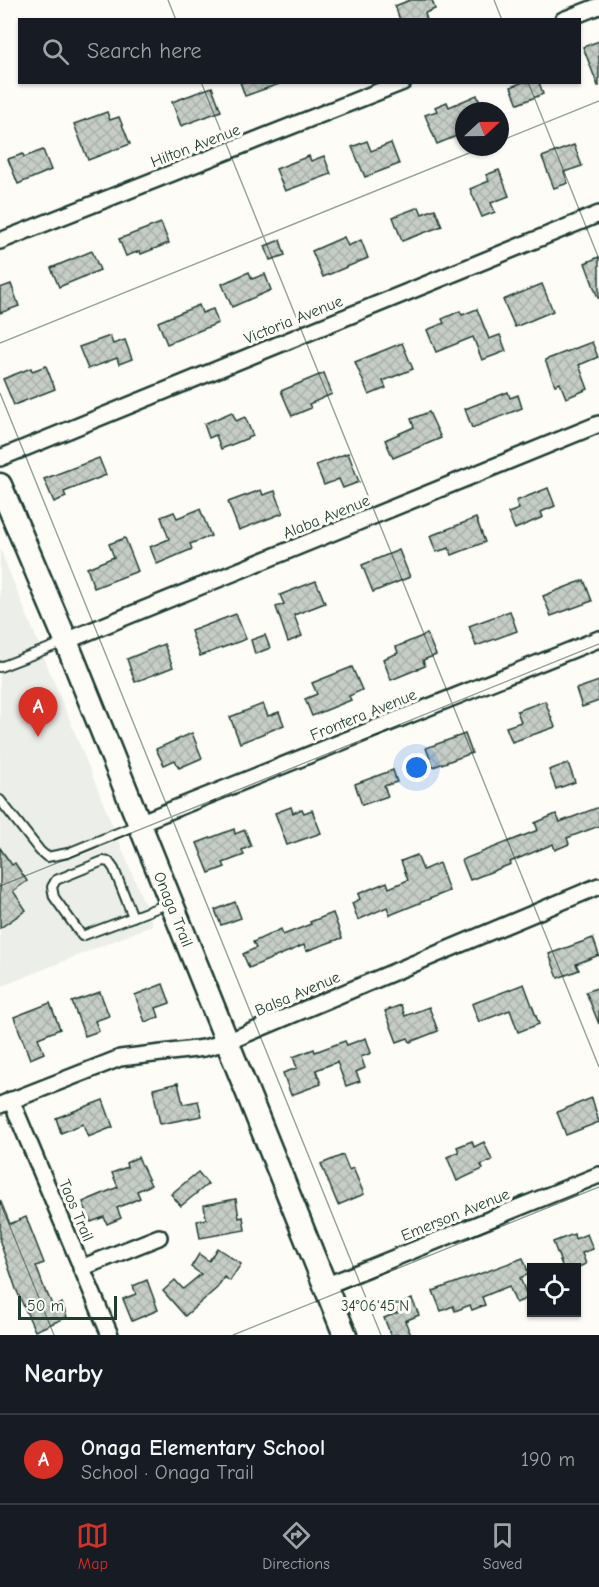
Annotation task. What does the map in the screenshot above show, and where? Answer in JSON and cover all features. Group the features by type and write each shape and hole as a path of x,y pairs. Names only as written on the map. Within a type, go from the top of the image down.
{"street":[{"path":"568,18 599,6"},
{"name":"Hilton Avenue","path":"0,241 398,84"},
{"name":"Victoria Avenue","path":"0,458 599,214"},
{"name":"Alaba Avenue","path":"66,641 599,424"},
{"name":"Onaga Trail","path":"0,485 140,823 345,1335"},
{"name":"Frontera Avenue","path":"140,823 599,639"},
{"name":"Balsa Avenue","path":"6,1102 120,1058 204,1048 227,1042 599,886"},
{"name":"Taos Trail","path":"6,1102 110,1335"},
{"name":"Emerson Avenue","path":"325,1286 599,1175"},
{"path":"81,1268 159,1237"}],"lane":[{"path":"0,667 66,641"},
{"path":"0,800 47,857 68,853 140,823"},
{"path":"133,917 114,869 106,861 57,880 52,887 54,897 82,936 133,917 171,902"}],"shaded area":[{"path":"0,549 153,925 0,987"}],"building":[{"path":"410,0 432,0 435,9 425,13 426,18 399,18 395,6"},
{"path":"599,41 599,86 598,86 583,47"},
{"path":"241,84 279,84 245,96"},
{"path":"518,84 540,84 543,94 518,104 511,87"},
{"path":"212,87 221,111 181,126 172,102"},
{"path":"477,95 480,102 461,102"},
{"path":"447,102 449,107 455,104 455,137 437,144 425,115 437,111 435,107"},
{"path":"107,112 110,120 119,117 130,144 88,160 74,124"},
{"path":"367,141 371,151 391,143 399,164 365,177 352,147"},
{"path":"574,145 582,166 564,172 568,183 554,188 542,157"},
{"path":"43,150 51,170 18,184 8,159 23,154 24,157"},
{"path":"309,156 311,161 324,156 331,174 285,191 276,169"},
{"path":"499,170 509,196 491,203 495,212 482,217 470,189 489,181 486,175"},
{"path":"419,207 422,214 435,209 442,226 402,241 393,217"},
{"path":"161,223 169,243 141,254 140,251 126,256 119,239"},
{"path":"344,237 348,246 361,240 368,258 323,277 312,251"},
{"path":"280,240 285,255 270,260 265,246"},
{"path":"92,251 100,270 59,287 51,268"},
{"path":"599,257 599,298 598,298 585,263"},
{"path":"249,272 252,279 265,274 271,290 232,307 222,284"},
{"path":"11,284 19,306 0,313 0,288"},
{"path":"542,284 553,311 515,327 503,300"},
{"path":"199,305 202,313 213,309 218,323 167,344 158,322"},
{"path":"477,309 489,339 500,335 506,351 482,360 473,337 436,352 427,330 444,323 442,319 460,311 462,315"},
{"path":"110,336 113,344 125,340 132,359 119,364 117,358 88,369 79,347"},
{"path":"592,342 598,357 579,365 588,389 566,398 560,383 555,385 545,360"},
{"path":"402,343 413,369 383,381 386,388 369,395 355,362"},
{"path":"46,366 55,389 14,405 3,379 31,368 32,371"},
{"path":"324,373 332,394 309,404 311,408 292,416 281,391"},
{"path":"508,392 510,398 518,395 522,408 472,428 465,409"},
{"path":"232,412 236,421 245,417 253,436 221,449 216,435 209,438 204,424"},
{"path":"429,412 441,438 393,458 385,440 414,427 411,419"},
{"path":"348,453 359,482 343,488 339,479 324,485 316,465"},
{"path":"99,458 106,475 64,492 66,497 54,502 44,479"},
{"path":"548,488 555,506 541,512 543,517 515,529 508,513 519,509 516,501"},
{"path":"261,490 263,495 275,491 283,513 239,530 228,502"},
{"path":"200,509 211,536 190,544 192,549 157,564 150,547 169,539 161,517 174,512 177,518"},
{"path":"476,518 485,542 452,555 449,548 436,552 430,536"},
{"path":"125,538 138,571 94,588 87,568 114,557 109,544"},
{"path":"399,550 410,577 373,592 362,565"},
{"path":"584,580 592,601 551,616 543,596"},
{"path":"316,581 325,603 294,615 302,636 288,642 276,607 284,604 280,595"},
{"path":"510,611 517,631 476,646 469,626"},
{"path":"236,614 246,639 200,656 191,631"},
{"path":"427,634 436,655 423,660 425,666 391,680 383,659 398,653 396,647"},
{"path":"265,635 270,648 255,654 251,640"},
{"path":"164,644 173,667 135,682 127,659"},
{"path":"352,667 362,690 349,696 351,700 312,716 305,699 317,694 312,683"},
{"path":"599,681 599,701 582,707 576,689"},
{"path":"545,701 555,727 512,742 506,727 521,722 517,711"},
{"path":"263,704 268,716 279,712 284,725 240,743 230,717"},
{"path":"192,733 202,758 179,768 175,760 164,765 156,749"},
{"path":"465,734 472,753 433,767 426,748"},
{"path":"568,763 575,782 556,789 549,770"},
{"path":"393,770 397,782 384,786 388,796 362,805 355,784"},
{"path":"291,807 293,813 302,809 304,813 312,810 321,833 287,845 275,813"},
{"path":"599,807 599,826 567,838 569,844 555,850 553,844 470,880 462,860 538,830 535,823 556,814 560,822"},
{"path":"234,829 235,834 245,830 251,846 242,850 244,855 223,863 225,867 209,873 197,843"},
{"path":"0,848 12,865 15,863 27,881 13,891 26,910 0,928"},
{"path":"417,855 423,870 439,863 449,891 390,915 387,907 358,920 352,903 360,899 358,894 387,882 389,888 408,880 401,861"},
{"path":"235,902 241,918 221,925 215,910"},
{"path":"333,913 342,938 306,951 304,945 249,968 243,954 256,948 253,942 281,929 283,935"},
{"path":"593,938 599,955 576,964 579,970 558,978 549,954"},
{"path":"163,984 170,1003 156,1008 159,1017 145,1022 135,995"},
{"path":"524,984 539,1024 518,1032 510,1010 479,1022 472,1004"},
{"path":"599,987 599,1024 586,992"},
{"path":"100,992 109,1016 95,1021 99,1031 85,1036 72,1002"},
{"path":"50,1003 60,1029 38,1038 44,1053 30,1059 14,1017"},
{"path":"401,1005 405,1016 429,1007 438,1031 410,1042 408,1038 397,1042 385,1011"},
{"path":"366,1038 371,1053 361,1057 365,1068 356,1072 360,1081 346,1086 337,1062 316,1070 321,1084 291,1095 283,1073 297,1068 293,1057 314,1049 315,1052 345,1041 347,1045"},
{"path":"178,1083 183,1104 198,1101 202,1116 160,1124 153,1089"},
{"path":"592,1098 599,1122 566,1135 557,1112"},
{"path":"103,1100 113,1127 88,1137 83,1124 61,1133 56,1118"},
{"path":"472,1141 474,1147 484,1142 492,1160 481,1165 483,1169 457,1181 447,1157 459,1152 457,1147"},
{"path":"343,1155 349,1170 353,1168 364,1194 338,1205 321,1164"},
{"path":"138,1157 151,1185 137,1191 140,1198 117,1208 121,1218 107,1224 104,1217 91,1222 83,1202 118,1187 112,1173 127,1167 126,1163"},
{"path":"198,1172 208,1184 181,1206 171,1194"},
{"path":"236,1199 239,1218 243,1217 245,1230 200,1238 197,1221 206,1219 204,1205"},
{"path":"0,1200 10,1224 26,1217 44,1263 36,1266 46,1293 53,1307 62,1303 67,1317 35,1331 16,1289 0,1242"},
{"path":"574,1234 575,1239 587,1234 593,1249 582,1253 586,1264 581,1266 581,1263 561,1263 553,1242"},
{"path":"217,1248 241,1264 230,1281 224,1277 217,1288 185,1316 163,1291 175,1280 183,1289 201,1274 191,1267 199,1254 209,1261"},
{"path":"523,1258 527,1269 527,1275 520,1278 527,1298 516,1303 509,1286 482,1297 485,1305 472,1310 470,1305 455,1311 453,1306 441,1311 433,1291"},
{"path":"147,1280 158,1310 132,1321 123,1299 136,1294 133,1286"},
{"path":"412,1299 419,1315 405,1321 411,1335 391,1335 384,1318 399,1312 396,1306"}],"place":[{"name":"Onaga Elementary School","path":"38,737"}]}
